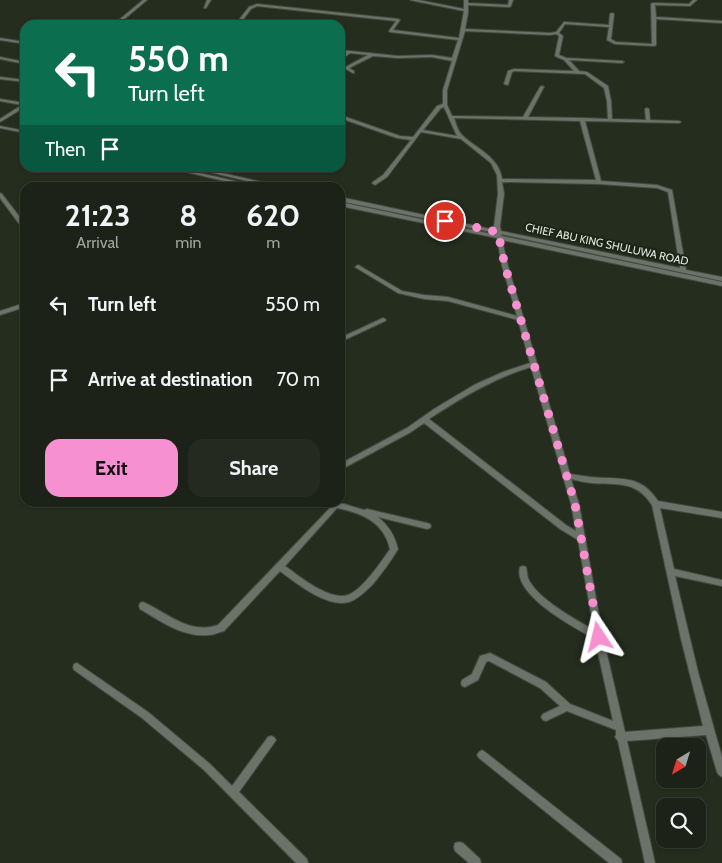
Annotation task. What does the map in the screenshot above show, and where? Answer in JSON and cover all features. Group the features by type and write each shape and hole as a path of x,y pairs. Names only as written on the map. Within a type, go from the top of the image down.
{"street":[{"path":"121,20 145,0"},
{"path":"205,7 209,0"},
{"path":"412,0 466,5 509,6 511,0"},
{"path":"612,14 609,40 611,42 654,45 653,4 690,5 695,0"},
{"path":"241,20 250,8 257,5 398,20 391,31 460,39"},
{"path":"466,5 463,30 445,90 445,105 456,129 463,138 493,162 500,180 502,194 497,226 505,266 567,476 620,737 650,863"},
{"path":"654,18 722,22"},
{"path":"463,30 550,34 557,33 564,23 611,26"},
{"path":"557,33 561,36 557,56 565,59 622,62"},
{"path":"0,39 20,42"},
{"path":"345,52 371,55 432,56 454,60"},
{"path":"345,56 349,52"},
{"path":"353,72 346,69 371,55"},
{"path":"0,58 20,62"},
{"path":"565,59 578,73"},
{"path":"506,84 510,71 514,70 586,73 606,87 610,120"},
{"path":"0,78 20,80"},
{"path":"525,118 542,87"},
{"path":"0,100 20,103"},
{"path":"375,183 385,176 439,107 445,105"},
{"path":"0,121 20,107"},
{"path":"647,109 648,121"},
{"path":"450,117 679,122"},
{"path":"345,118 399,137 414,139"},
{"path":"582,119 599,182"},
{"path":"0,127 20,131"},
{"path":"437,133 456,129"},
{"path":"0,131 20,135"},
{"path":"421,131 463,138"},
{"path":"399,137 410,145"},
{"path":"205,172 242,182"},
{"path":"209,172 257,182"},
{"path":"500,180 599,182 657,187 670,191 683,270"},
{"path":"0,195 20,221"},
{"name":"CHIEF ABU KING SHULUWA ROAD","path":"345,200 499,235 722,279"},
{"path":"345,205 499,235 722,284"},
{"path":"358,267 400,292 448,299 521,319"},
{"path":"0,313 20,307"},
{"path":"345,338 383,320"},
{"path":"345,464 409,430 424,419 485,384 520,368 534,364"},
{"path":"424,419 563,527 581,538"},
{"path":"567,476 630,483 649,492 656,504 688,653 708,730 722,772"},
{"path":"656,504 722,515"},
{"path":"143,606 185,628 201,631 216,630 224,626 320,523 331,507"},
{"path":"344,507 427,526"},
{"path":"279,566 323,594 344,599 355,595 389,558 394,549 391,535 384,527 361,512"},
{"path":"523,569 524,581 537,597 599,637"},
{"path":"670,572 722,584"},
{"path":"465,683 475,677 483,659 490,658 543,685 567,707 618,726"},
{"path":"77,667 145,715 207,767 303,863"},
{"path":"546,717 567,707"},
{"path":"620,737 708,730"},
{"path":"233,793 271,740"},
{"path":"482,755 617,863"},
{"path":"459,848 476,863"}],"route":[{"path":"445,221 498,232 505,266 575,504 599,637"}]}
